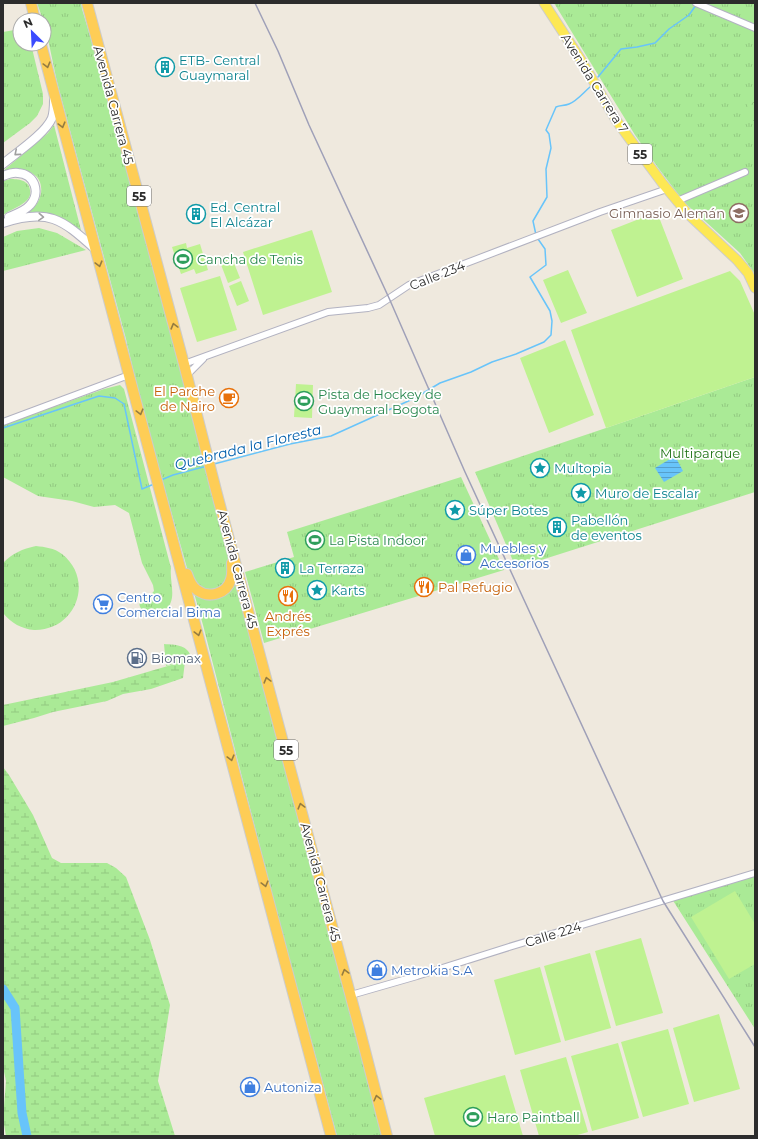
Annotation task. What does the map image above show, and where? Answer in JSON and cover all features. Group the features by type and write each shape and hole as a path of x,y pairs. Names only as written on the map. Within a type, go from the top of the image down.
{"highway":[{"path":"82,3 94,28"},
{"name":"Avenida Carrera 45","path":"87,3 187,375 387,1136"},
{"path":"43,52 331,1136"},
{"path":"173,537 191,583 198,591 212,595 223,591 231,579 232,561 226,527"}],"main road":[{"name":"Avenida Carrera 7","path":"544,3 581,60 616,120 640,154 688,214 738,260 748,273 755,288"},
{"path":"3,164 38,135 49,123 54,106 53,87"},
{"path":"3,176 18,173 27,175 34,182 36,190 35,198 30,205 3,222"},
{"path":"3,222 35,216 55,218 72,228 95,249"}],"street":[{"path":"699,4 755,28"},
{"path":"677,201 745,172"},
{"name":"Calle 234","path":"184,364 328,312 368,308 379,305 409,285 600,212 667,189"},
{"path":"187,375 204,357"},
{"path":"3,422 130,375"},
{"name":"Calle 224","path":"351,996 755,873"}],"green space":[{"path":"37,3 81,3 114,116 383,1136 337,1136 272,894 203,625 142,408 126,339 57,82 51,52 52,52 52,12 40,12"},
{"path":"554,3 755,3 755,274 740,253 684,202 659,169 635,135"},
{"path":"12,30 12,52 33,52 43,94 43,104 37,116 30,123 3,143 3,32"},
{"path":"755,97 755,126 746,102"},
{"path":"54,125 82,234 69,223 56,216 41,213 24,214 38,202 41,193 39,179 35,175 23,170 3,171 48,133"},
{"path":"10,179 20,180 28,184 30,195 28,200 23,204 3,215 3,181"},
{"path":"657,212 683,279 637,297 611,230"},
{"path":"39,228 57,233 86,250 3,271 3,237 17,231"},
{"path":"312,230 332,292 263,315 243,252"},
{"path":"186,243 187,248 200,244 208,270 196,274 194,269 181,274 172,247"},
{"path":"232,258 240,278 228,283 220,262"},
{"path":"568,270 587,313 561,323 543,280"},
{"path":"730,271 740,281 755,315 755,377 606,428 571,330"},
{"path":"220,276 237,330 197,342 180,288"},
{"path":"241,281 249,301 237,306 229,286"},
{"path":"565,340 594,415 549,433 520,358"},
{"name":"Multiparque","path":"755,377 755,492 516,568 475,472"},
{"name":"Pista de Hockey de Guaymaral Bogota","path":"296,384 313,385 312,418 294,417"},
{"path":"120,385 124,389 171,568 171,602 168,607 159,613 147,610 146,612 143,611 140,606 140,596 148,596 154,591 153,585 142,563 129,513 115,505 94,507 72,501 38,496 3,477 3,425 104,389"},
{"path":"461,477 504,570 264,643 245,572 294,557 287,532"},
{"path":"36,546 53,549 62,554 72,565 77,577 79,590 76,602 70,613 61,622 49,628 34,630 17,625 3,613 3,563 18,552"},
{"path":"164,644 183,647 191,656 185,661 166,666"},
{"path":"185,661 183,678 151,689 123,694 107,701 53,712 3,726 3,705 113,682"},
{"path":"3,767 33,815 52,858 61,863 107,863 116,868 126,877 150,940 170,1005 158,1081 175,1136 6,1136 3,1119 6,1081 3,1067"},
{"path":"755,874 755,1029 672,899"},
{"path":"735,891 755,924 755,964 729,979 691,917"},
{"path":"641,938 663,1013 616,1026 595,951"},
{"path":"590,953 611,1028 565,1041 544,966"},
{"path":"540,967 561,1042 515,1055 494,980"},
{"path":"719,1014 740,1089 694,1102 673,1028"},
{"path":"668,1029 689,1104 643,1117 621,1042"},
{"path":"618,1043 639,1118 592,1131 571,1056"},
{"path":"566,1057 588,1132 574,1136 539,1136 520,1070"},
{"name":"Haro Paintball","path":"505,1075 523,1136 435,1136 424,1098"}],"water":[{"path":"675,456 683,471 664,482 655,468"}],"waterway":[{"name":"Quebrada la Floresta","path":"598,77 621,49 655,43 669,29 689,15 696,5"},
{"name":"Quebrada la Floresta","path":"536,235 533,221 547,197 546,169 551,148 549,134 546,130 556,107 572,103 590,87"},
{"name":"Quebrada la Floresta","path":"214,464 290,444 331,436 415,398 440,383 544,342 551,335 552,321 550,311 530,277 546,265 545,249 538,239"},
{"name":"Quebrada la Floresta","path":"3,428 99,396 115,398 124,404 142,489 154,484"},
{"name":"Quebrada la Floresta","path":"161,480 173,475 207,466"},
{"path":"3,989 15,1008 22,1113 27,1136"}],"railway":[{"path":"255,3 278,51 309,125 389,298 465,472 663,901 755,1047"}],"place":[{"name":"ETB- Central Guaymaral","path":"165,67"},
{"name":"Gimnasio Alemán","path":"739,213"},
{"name":"Ed. Central El Alcázar","path":"196,214"},
{"name":"Cancha de Tenis","path":"183,259"},
{"name":"El Parche de Nairo","path":"229,398"},
{"name":"Pista de Hockey de Guaymaral Bogota","path":"304,401"},
{"name":"Multopia","path":"540,468"},
{"name":"Muro de Escalar","path":"581,493"},
{"name":"Súper Botes","path":"455,510"},
{"name":"Pabellón de eventos","path":"557,527"},
{"name":"La Pista Indoor","path":"315,540"},
{"name":"Muebles y Accesorios","path":"466,555"},
{"name":"La Terraza","path":"285,568"},
{"name":"Pal Refugio","path":"424,587"},
{"name":"Karts","path":"317,590"},
{"name":"Andrés Exprés","path":"288,596"},
{"name":"Centro Comercial Bima","path":"103,604"},
{"name":"Biomax","path":"137,658"},
{"name":"Metrokia S.A","path":"377,970"},
{"name":"Autoniza","path":"250,1087"},
{"name":"Haro Paintball","path":"473,1117"}]}
